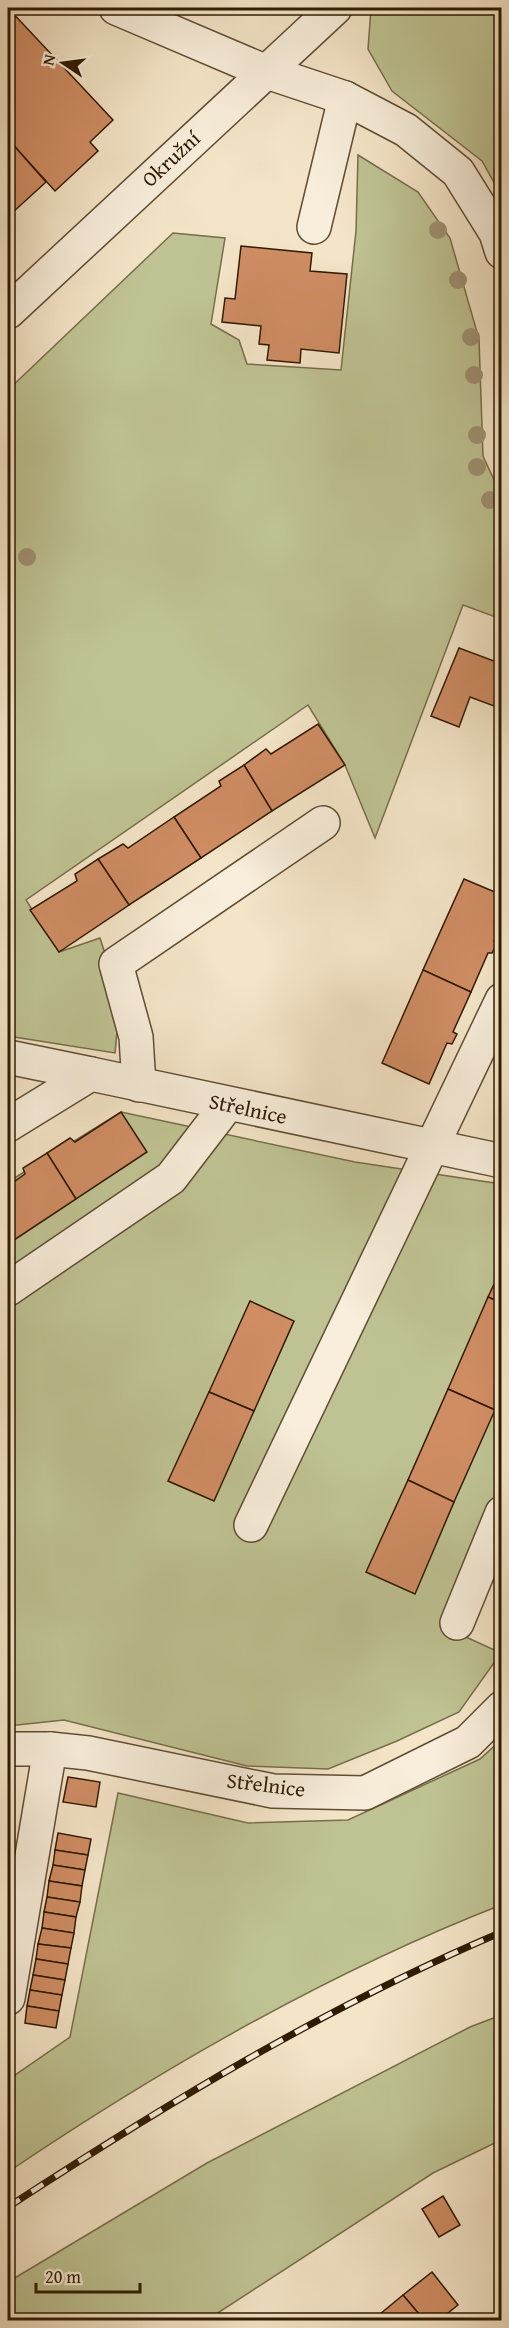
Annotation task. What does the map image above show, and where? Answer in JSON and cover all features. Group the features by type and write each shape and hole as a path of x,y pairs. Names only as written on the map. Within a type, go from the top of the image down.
{"street":[{"path":"116,8 264,71 345,98 406,130 458,172 496,233 501,252"},
{"name":"Okružní","path":"8,312 264,71 335,8"},
{"path":"314,227 345,98"},
{"path":"138,1085 136,1037 116,964 323,823"},
{"path":"251,1525 501,1000"},
{"name":"Střelnice","path":"8,1058 501,1161"},
{"path":"8,1125 91,1074"},
{"path":"8,1289 171,1178 227,1105"},
{"path":"457,1623 501,1513"},
{"name":"Střelnice","path":"8,1749 51,1749 88,1753 273,1791 365,1793 468,1742 501,1708"},
{"path":"8,1998 51,1749"}],"green space":[{"path":"371,8 501,8 501,195 482,161 392,91 368,49"},
{"path":"358,155 418,192 450,238 479,339 483,456 501,495 501,619 463,605 375,838 345,765 308,705 26,900 59,952 100,938 120,1000 115,1053 8,1036 8,390 173,233 225,238 211,324 239,340 247,364 341,370 356,231"},
{"path":"121,1112 355,1162 501,1184 501,1484 442,1626 501,1653 459,1712 397,1741 328,1769 247,1766 64,1720 8,1726 8,1182"},
{"path":"501,1740 501,1905 372,1961 247,2025 126,2096 8,2172 8,2080 70,2037 118,1793 248,1823 348,1820 480,1759"},
{"path":"501,2015 501,2140 433,2173 207,2320 8,2320 8,2282 207,2163 470,2027"}],"building":[{"path":"8,8 113,120 90,142 98,151 55,191 8,139"},
{"path":"8,139 46,182 12,213 8,208"},
{"path":"241,246 312,253 310,271 347,274 339,353 301,349 300,363 267,360 269,345 259,344 261,326 222,322 225,298 235,299"},
{"path":"459,648 502,664 502,709 470,697 459,727 431,716"},
{"path":"318,724 345,765 272,811 244,765 266,749 271,754"},
{"path":"244,765 272,811 201,858 174,817 221,786 219,781"},
{"path":"174,817 201,858 129,905 98,859 123,844 128,848"},
{"path":"98,859 129,905 59,952 30,910 77,881 75,874"},
{"path":"464,879 502,895 502,923 494,941 497,943 492,953 488,953 471,992 423,970"},
{"path":"423,970 471,992 453,1032 457,1034 452,1044 447,1043 429,1084 382,1063"},
{"path":"121,1112 147,1152 76,1199 47,1153 70,1138 75,1142"},
{"path":"47,1153 76,1199 8,1244 8,1186 25,1174 23,1168"},
{"path":"502,1267 502,1303 488,1297"},
{"path":"488,1297 502,1303 502,1396 495,1410 448,1389"},
{"path":"250,1301 294,1321 254,1411 209,1392"},
{"path":"448,1389 495,1410 454,1502 408,1480"},
{"path":"209,1392 254,1411 214,1501 168,1481"},
{"path":"408,1480 454,1502 415,1594 366,1572"},
{"path":"68,1777 100,1782 96,1807 63,1802"},
{"path":"58,1833 91,1839 88,1855 55,1850"},
{"path":"8,1838 14,1839 9,1857 8,1857"},
{"path":"55,1850 88,1855 85,1870 53,1865"},
{"path":"53,1865 85,1870 82,1886 49,1881"},
{"path":"49,1881 82,1886 80,1902 47,1897"},
{"path":"47,1897 80,1902 76,1917 44,1912"},
{"path":"44,1912 76,1917 74,1933 42,1928"},
{"path":"42,1928 74,1933 71,1948 38,1944"},
{"path":"38,1944 71,1948 68,1964 36,1959"},
{"path":"36,1959 68,1964 65,1980 33,1975"},
{"path":"33,1975 65,1980 62,1995 30,1990"},
{"path":"30,1990 62,1995 59,2011 27,2006"},
{"path":"27,2006 59,2011 56,2028 25,2023"},
{"path":"443,2196 460,2225 439,2237 422,2209"},
{"path":"432,2272 458,2305 442,2318 445,2320 424,2320 403,2295"},
{"path":"403,2295 424,2320 374,2319"}],"railway":[{"path":"8,2207 188,2094 310,2024 437,1961 502,1932"}]}
